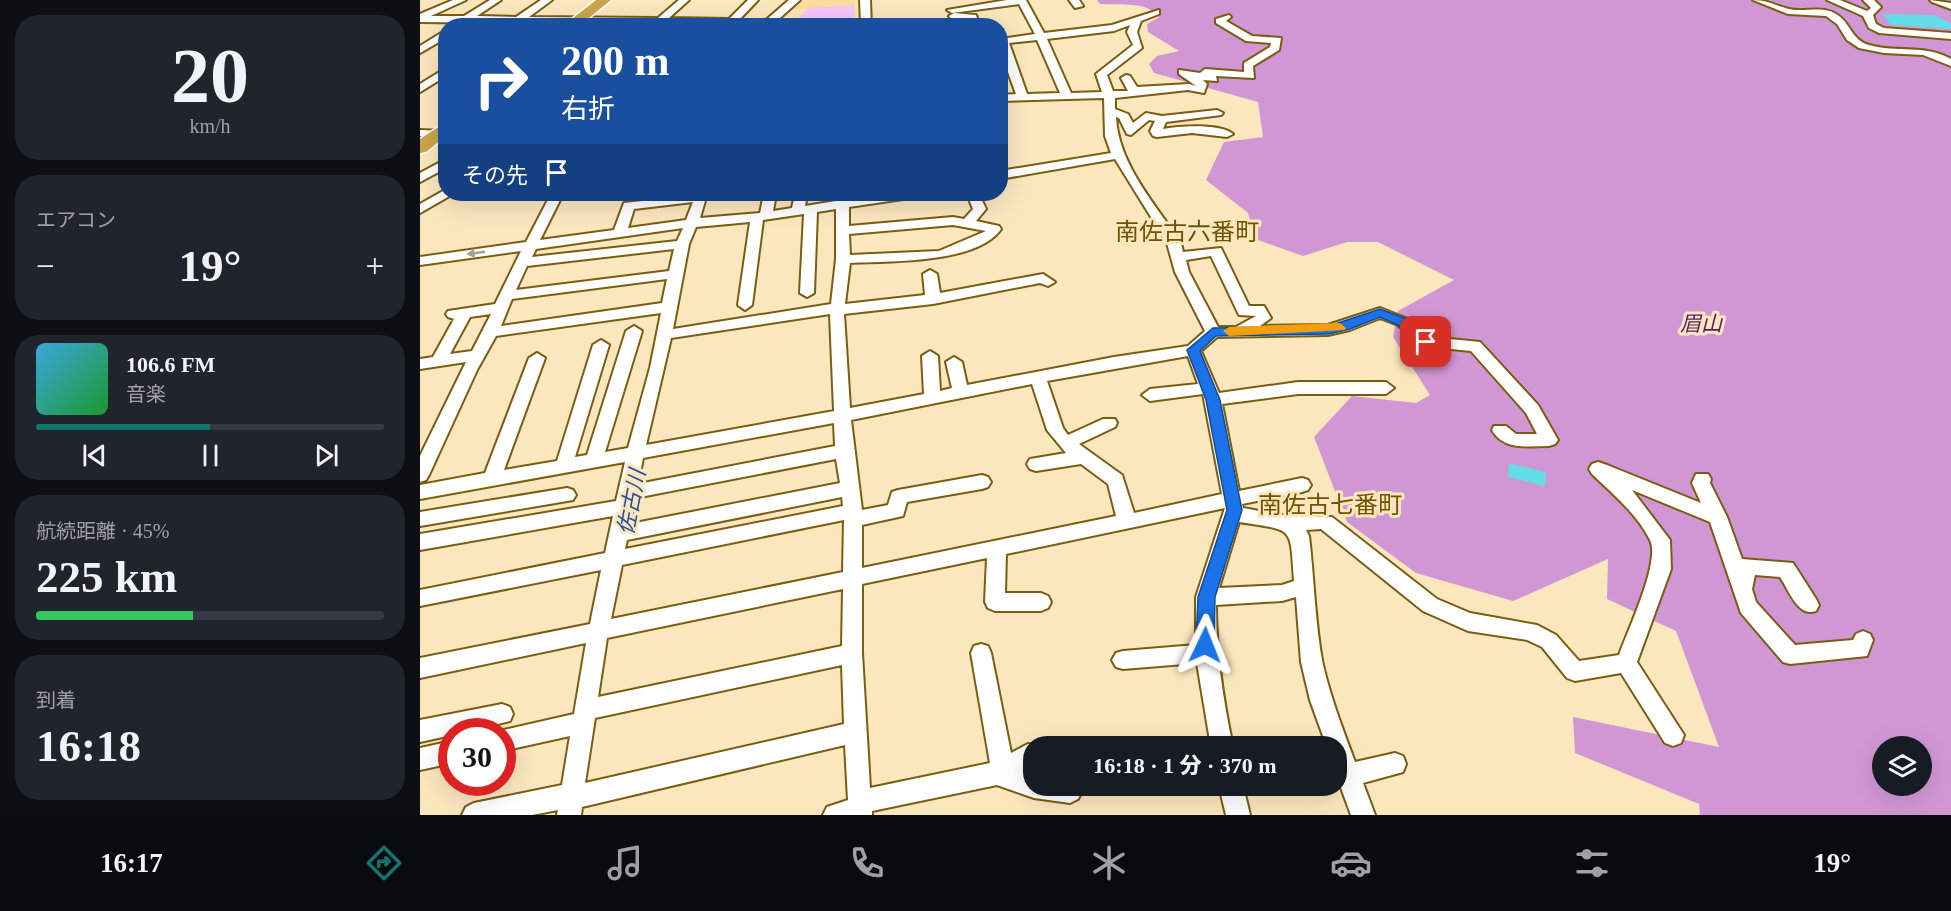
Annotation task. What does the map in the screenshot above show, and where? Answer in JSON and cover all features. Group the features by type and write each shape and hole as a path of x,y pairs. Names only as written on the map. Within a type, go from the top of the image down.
{"highway":[{"path":"584,18 604,0"},
{"path":"585,18 612,0"}],"street":[{"path":"420,18 461,0"},
{"path":"469,18 496,0"},
{"path":"521,18 547,0"},
{"path":"664,18 684,0"},
{"path":"736,18 753,0"},
{"path":"772,18 795,0"},
{"path":"865,0 866,18"},
{"path":"951,13 1021,0 1041,37 1067,96"},
{"path":"1758,0 1789,12 1818,11 1830,14 1840,22 1848,39 1858,45 1874,49 1926,52 1951,63"},
{"path":"1818,0 1833,1 1866,14 1870,17 1872,26 1885,32 1951,36"},
{"path":"1866,14 1873,12 1875,7 1868,0"},
{"path":"1935,0 1951,6"},
{"path":"1008,41 1114,28 1156,12"},
{"path":"951,13 973,18"},
{"path":"1134,92 1174,87 1200,91 1202,84 1183,72 1213,79 1205,72 1250,76 1248,65 1275,48 1277,40 1250,39 1218,21 1226,17"},
{"path":"420,18 438,20"},
{"path":"1137,19 1132,32 1138,46 1101,74 1110,111 1111,136 1118,155 1174,243 1182,272 1213,332"},
{"path":"420,50 438,38"},
{"path":"1248,68 1281,57"},
{"path":"1008,58 1023,98"},
{"path":"1008,69 1013,69"},
{"path":"420,76 438,75"},
{"path":"420,89 438,78"},
{"path":"1008,98 1067,96 1106,88 1129,78 1134,92"},
{"path":"1106,88 1164,96"},
{"path":"1110,111 1124,116 1131,132 1146,116 1162,119 1217,113"},
{"path":"1162,119 1156,130 1157,134 1172,130 1205,130 1227,134"},
{"path":"1008,175 1118,155"},
{"path":"420,178 438,168"},
{"path":"420,209 438,199"},
{"path":"420,475 554,201"},
{"path":"620,232 629,206 640,201"},
{"path":"574,800 629,496 700,201"},
{"path":"745,305 761,217 767,201"},
{"path":"803,201 805,211 807,293"},
{"path":"420,261 620,232 805,211 836,201"},
{"path":"842,201 843,259 837,309 841,416 853,515 852,653 860,808"},
{"path":"968,223 980,209 976,201"},
{"path":"843,231 953,220 994,229 990,235 941,255 843,259"},
{"path":"674,308 675,274 682,244 696,224"},
{"path":"524,262 682,244"},
{"path":"1178,257 1216,251 1244,312 1259,309 1264,318 1237,331"},
{"path":"439,361 458,313 505,301 675,274"},
{"path":"930,274 933,299"},
{"path":"673,334 837,309 933,299 1042,278 1048,282"},
{"path":"491,332 674,308"},
{"path":"420,492 1193,350 1213,332 1329,330 1345,327 1380,313 1403,322 1426,342 1475,346 1532,409 1549,440 1512,440 1500,430"},
{"path":"594,461 634,331"},
{"path":"564,466 601,345"},
{"path":"1193,350 1210,394 1232,507 1206,597 1206,653 1210,691 1220,736"},
{"path":"420,364 479,355"},
{"path":"930,356 932,399"},
{"path":"492,479 537,358"},
{"path":"954,362 961,393"},
{"path":"1038,378 1055,430 1065,443 1116,480 1127,522"},
{"path":"1150,395 1210,394 1298,388 1386,388"},
{"path":"1065,443 1109,423"},
{"path":"420,542 844,451"},
{"path":"1036,464 1083,457"},
{"path":"1626,663 1661,569 1661,540 1630,499 1598,469 1717,516"},
{"path":"1702,479 1701,483 1717,516 1748,608 1790,655 1860,650 1863,640"},
{"path":"420,598 853,515 897,511 898,497 982,483"},
{"path":"420,668 997,547 1127,522 1232,507 1302,485"},
{"path":"623,533 850,488"},
{"path":"420,519 567,495"},
{"path":"1232,507 1288,524 1325,522 1430,606 1468,622 1530,631 1549,641 1575,671 1626,663"},
{"path":"1288,524 1300,536 1312,662 1321,700 1363,815"},
{"path":"997,547 995,602 1041,602"},
{"path":"1742,591 1746,566 1786,569 1809,605"},
{"path":"1206,597 1282,593 1306,586"},
{"path":"516,736 590,712 852,653"},
{"path":"981,653 999,772"},
{"path":"1124,660 1206,653"},
{"path":"1626,663 1673,735"},
{"path":"420,731 502,714"},
{"path":"474,815 574,800 856,732"},
{"path":"420,759 438,755"},
{"path":"835,815 999,772 1023,758"},
{"path":"1349,775 1395,764"},
{"path":"999,772 1023,782"},
{"path":"1233,796 1238,815"}],"shaded area":[{"path":"797,0 856,0 855,18 799,18 806,9 794,9"},
{"path":"854,5 854,18 800,18 808,8"}],"green space":[{"name":"眉山","path":"1097,0 1951,0 1951,815 1700,815 1699,804 1575,753 1573,717 1719,747 1676,631 1607,599 1608,559 1513,601 1416,573 1347,522 1314,437 1352,396 1416,403 1430,395 1393,337 1398,311 1454,280 1378,242 1347,242 1303,256 1255,239 1248,213 1206,180 1224,142 1263,137 1258,102 1154,73 1149,64 1157,56 1179,51 1148,32 1147,24 1159,17 1154,12 1148,8 1124,4 1100,4"}],"building":[{"path":"1882,14 1934,15 1951,23 1951,29 1891,25"},
{"path":"1509,463 1546,472 1545,486 1508,477"}],"slow traffic":[{"path":"1229,331 1340,328"}],"district":[{"name":"南佐古六番町","path":"1187,232"},
{"name":"南佐古七番町","path":"1330,505"}],"route":[{"path":"1205,645 1206,597 1234,510 1213,400 1193,350 1213,332 1329,330 1345,327 1380,313 1403,322 1426,342"}],"water label":[{"name":"佐古川","path":"631,502"}]}
